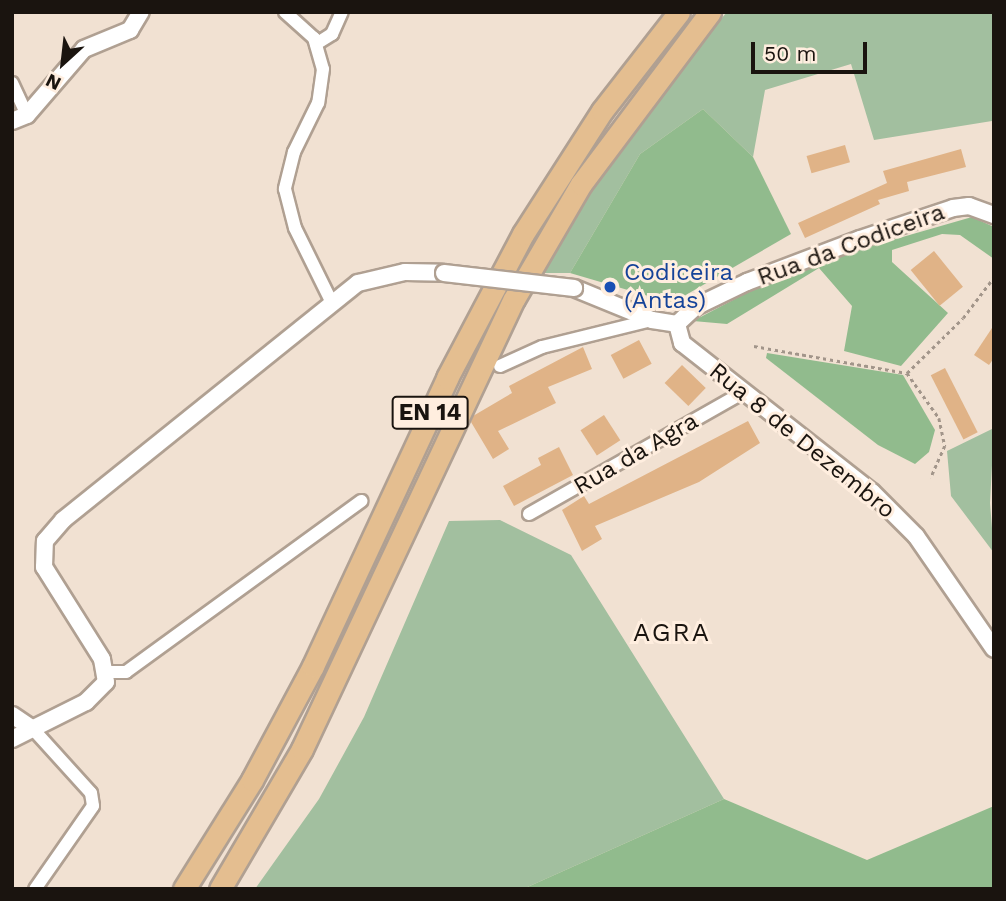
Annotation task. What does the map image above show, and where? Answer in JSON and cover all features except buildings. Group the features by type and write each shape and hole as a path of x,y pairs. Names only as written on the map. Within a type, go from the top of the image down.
{"highway":[{"name":"EN 14","path":"184,889 252,780 313,666 447,378 523,234 602,111 679,12"},
{"name":"EN 14","path":"220,889 302,749 514,299 581,184 710,12"}],"street":[{"path":"20,118 84,49 130,30 141,12"},
{"path":"285,12 316,44 323,69 318,103 294,152 285,189 295,228 331,301"},
{"path":"316,44 332,34 342,12"},
{"path":"12,83 20,118"},
{"name":"Rua da Codiceira","path":"677,324 695,307 747,282 871,235 953,208 969,206 994,215"},
{"path":"12,739 86,702 106,682 106,672 54,590 44,567 45,541 63,520 331,301 381,275 444,273 574,288 652,320 677,324"},
{"path":"500,366 542,347 652,320"},
{"name":"Rua 8 de Dezembro","path":"677,324 682,343 742,393 872,492 908,527 994,649"},
{"name":"Rua da Agra","path":"529,514 742,393"},
{"path":"106,672 126,672 361,500"},
{"path":"12,715 33,729 91,793 93,806 35,889"}],"path":[{"path":"907,373 963,318 994,277"},
{"path":"754,346 907,373 939,418 945,446 931,478"}],"green space":[{"path":"727,12 994,12 992,121 874,140 851,64 765,90 753,157 703,109 640,154 570,273 540,273 564,228 666,83"},
{"path":"703,109 753,157 791,234 672,303 570,273 640,154"},
{"path":"972,217 994,227 994,259 960,235 942,234 892,250 892,262 948,313 901,366 844,351 852,306 819,268 727,324 693,321 752,290 847,253"},
{"path":"767,353 903,375 935,430 929,452 915,464 878,445 766,358"},
{"path":"994,428 990,503 994,553 951,496 947,451"},
{"path":"500,520 571,555 724,799 523,889 255,889 319,799 364,717 449,521"},
{"path":"724,799 867,860 994,806 994,889 523,889"}],"place":[{"name":"Codiceira (Antas)","path":"610,287"}],"district":[{"name":"AGRA","path":"672,633"}]}
